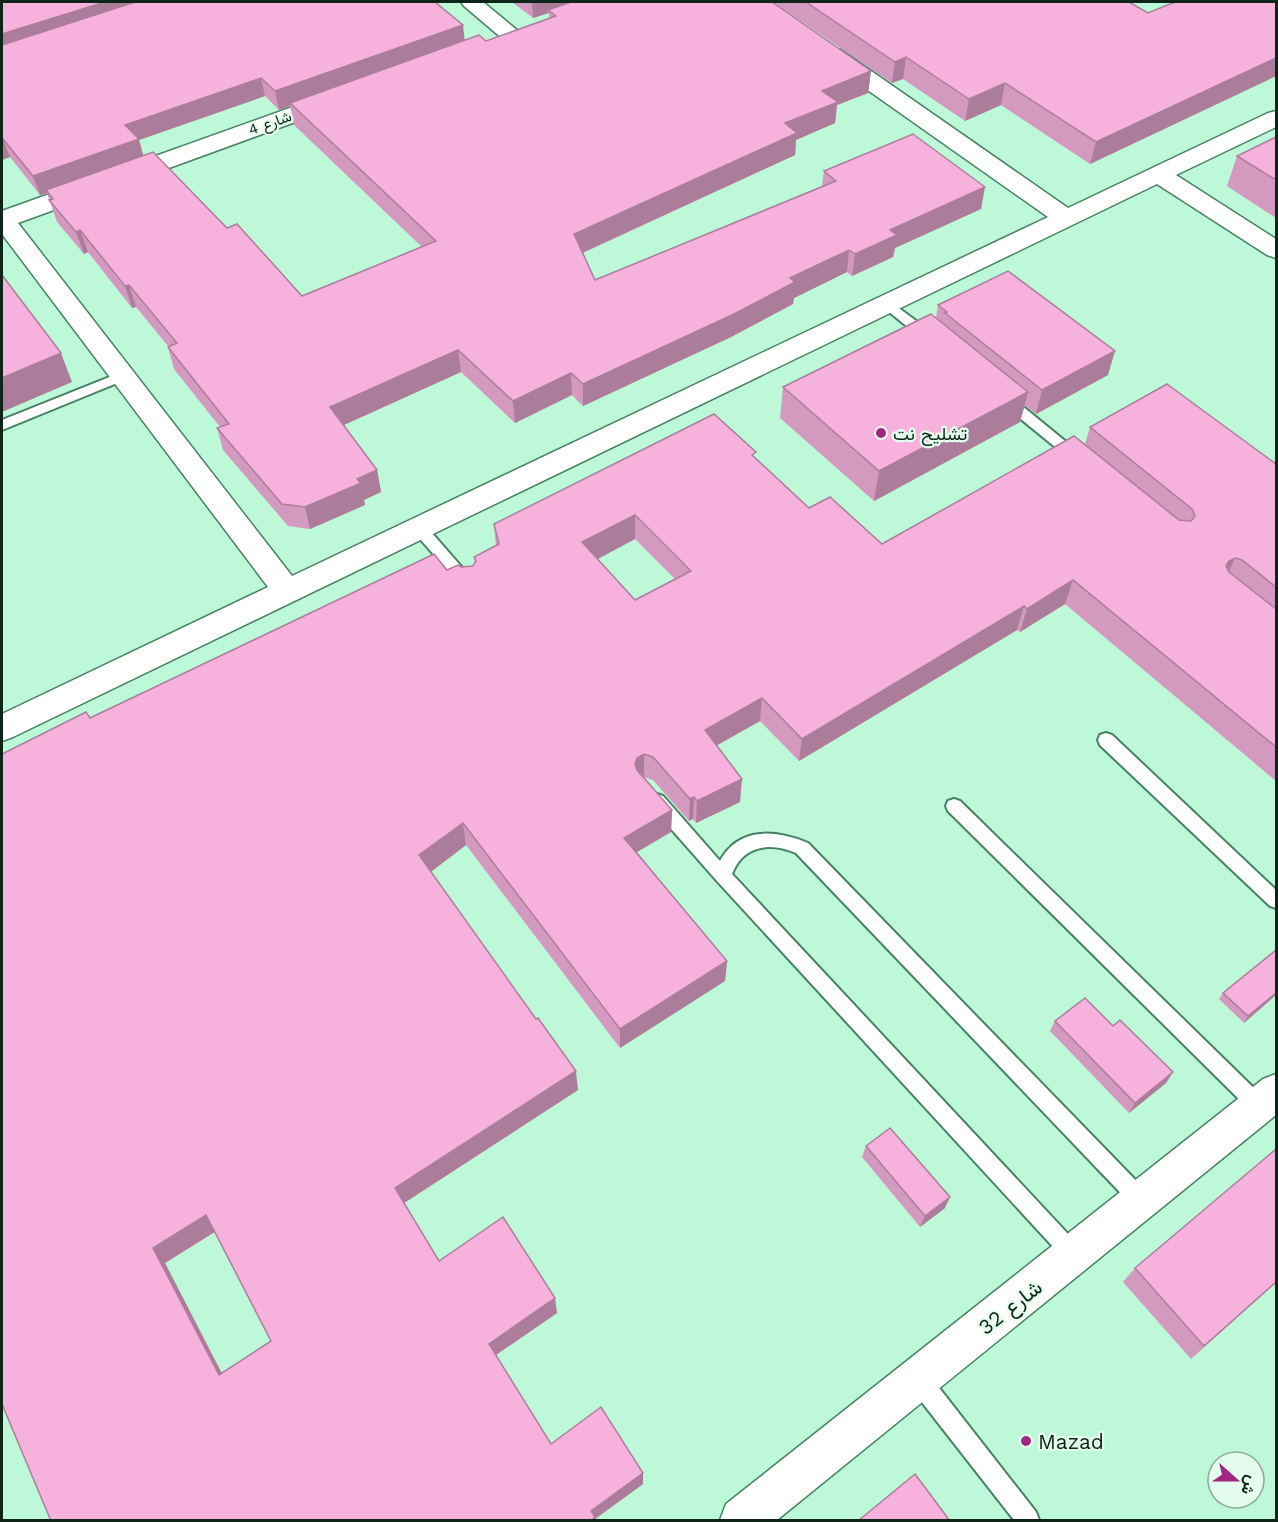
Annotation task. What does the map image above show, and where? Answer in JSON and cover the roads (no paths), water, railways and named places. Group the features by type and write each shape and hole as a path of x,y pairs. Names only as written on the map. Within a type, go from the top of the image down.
{"street":[{"path":"471,2 523,31 490,43"},
{"path":"815,42 1067,219"},
{"name":"شارع 4","path":"2,219 357,91"},
{"path":"2,728 1276,118"},
{"path":"1159,175 1276,250"},
{"path":"2,219 287,591"},
{"name":"شارع 32","path":"742,1521 1268,1099"}],"lane":[{"path":"888,304 944,349"},
{"path":"2,425 122,376"},
{"path":"990,387 1083,463"},
{"path":"419,528 469,585"},
{"path":"1106,740 1276,901"},
{"path":"645,786 723,876 1074,1256"},
{"path":"954,806 1268,1099"},
{"path":"723,876 726,863 734,853 745,844 759,839 789,841 802,848 1141,1200"},
{"path":"918,1379 1028,1521"}],"place":[{"name":"تشليح نت","path":"881,433"},
{"name":"Mazad","path":"1026,1441"}]}
